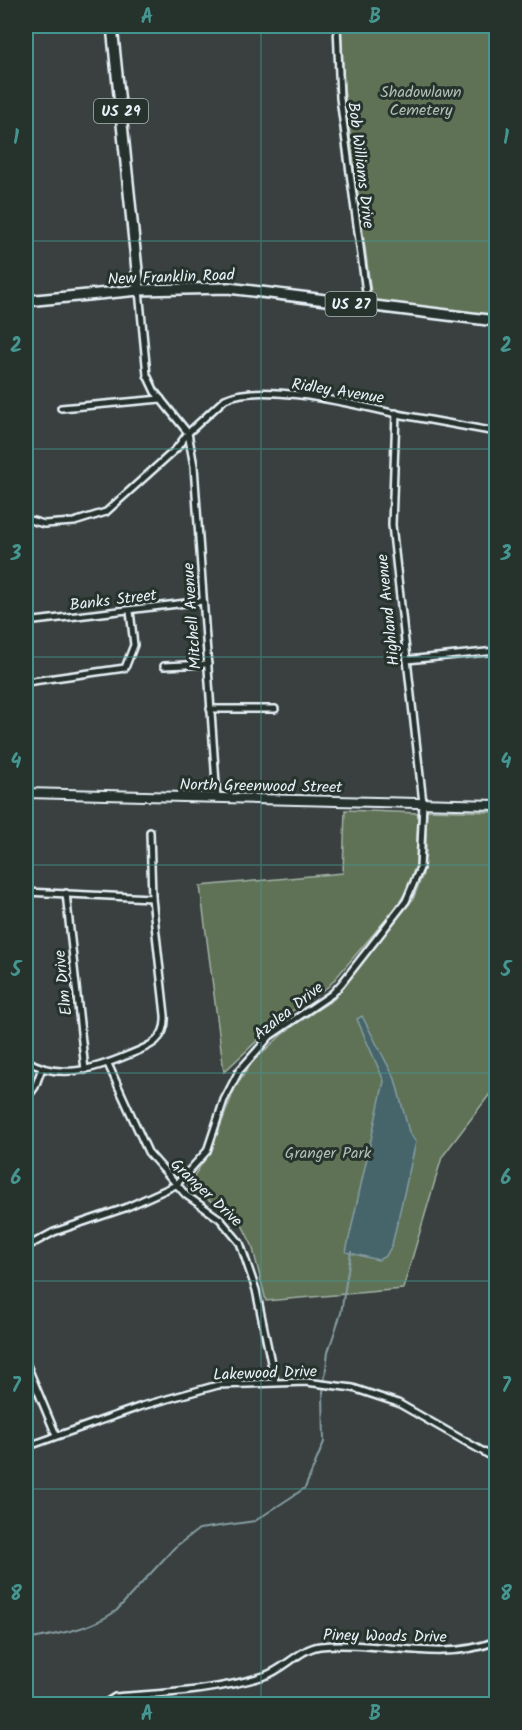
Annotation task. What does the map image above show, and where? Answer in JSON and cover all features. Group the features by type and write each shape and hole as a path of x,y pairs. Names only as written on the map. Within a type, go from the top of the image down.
{"main road":[{"name":"US 29","path":"112,26 138,290"},
{"name":"New Franklin Road","path":"26,301 138,290 211,288 253,290 368,307 496,321"},
{"name":"North Greenwood Street","path":"26,794 496,805"}],"street":[{"name":"Bob Williams Drive","path":"337,26 340,98 368,307"},
{"path":"138,290 144,367 152,388 188,433"},
{"name":"Ridley Avenue","path":"26,519 44,524 74,522 106,512 176,449 188,433 225,399 243,393 303,397 496,432"},
{"path":"61,408 161,399"},
{"name":"Highland Avenue","path":"396,413 392,525 423,803"},
{"name":"Mitchell Avenue","path":"188,433 195,476 217,798"},
{"name":"Banks Street","path":"26,622 203,601"},
{"path":"26,682 125,668 134,645 130,610"},
{"path":"407,660 496,651"},
{"path":"164,666 208,664"},
{"path":"210,709 275,709"},
{"name":"Azalea Drive","path":"26,1247 54,1233 125,1208 176,1185 207,1151 224,1100 238,1071 270,1036 332,994 406,901 420,868 423,803"},
{"path":"26,1060 42,1068 68,1072 85,1070 108,1064 151,1046 164,1029 165,1015 152,898 150,832"},
{"path":"26,892 152,898"},
{"name":"Elm Drive","path":"66,893 85,1070"},
{"name":"Granger Drive","path":"108,1064 137,1133 148,1152 176,1185 220,1219 240,1243 254,1281 274,1382"},
{"path":"26,1099 35,1087 42,1068"},
{"path":"496,1305 496,1321"},
{"path":"26,1363 56,1435"},
{"name":"Lakewood Drive","path":"26,1447 188,1392 218,1385 274,1382 334,1384 398,1403 496,1459"},
{"name":"Piney Woods Drive","path":"104,1704 115,1697 202,1691 267,1675 317,1646 411,1652 466,1649 496,1641"}],"green space":[{"name":"Shadowlawn Cemetery","path":"341,26 496,26 496,316 372,300 344,89"},
{"path":"345,810 418,813 416,865 406,892 394,910 329,986 279,1020 224,1072 200,886 343,873"},
{"name":"Granger Park","path":"426,810 496,812 496,1086 442,1157 403,1289 266,1301 252,1245 241,1223 188,1185 212,1148 235,1088 252,1062 287,1030 334,999 413,899 423,874 426,853"}],"water":[{"path":"362,1016 395,1079 409,1132 416,1142 392,1245 386,1256 378,1260 346,1252 384,1081 357,1019"}],"waterway":[{"path":"26,1640 50,1636 95,1623 116,1611 175,1547 199,1529 255,1521 305,1488 324,1442 323,1392 328,1352 341,1313 351,1252"}]}
